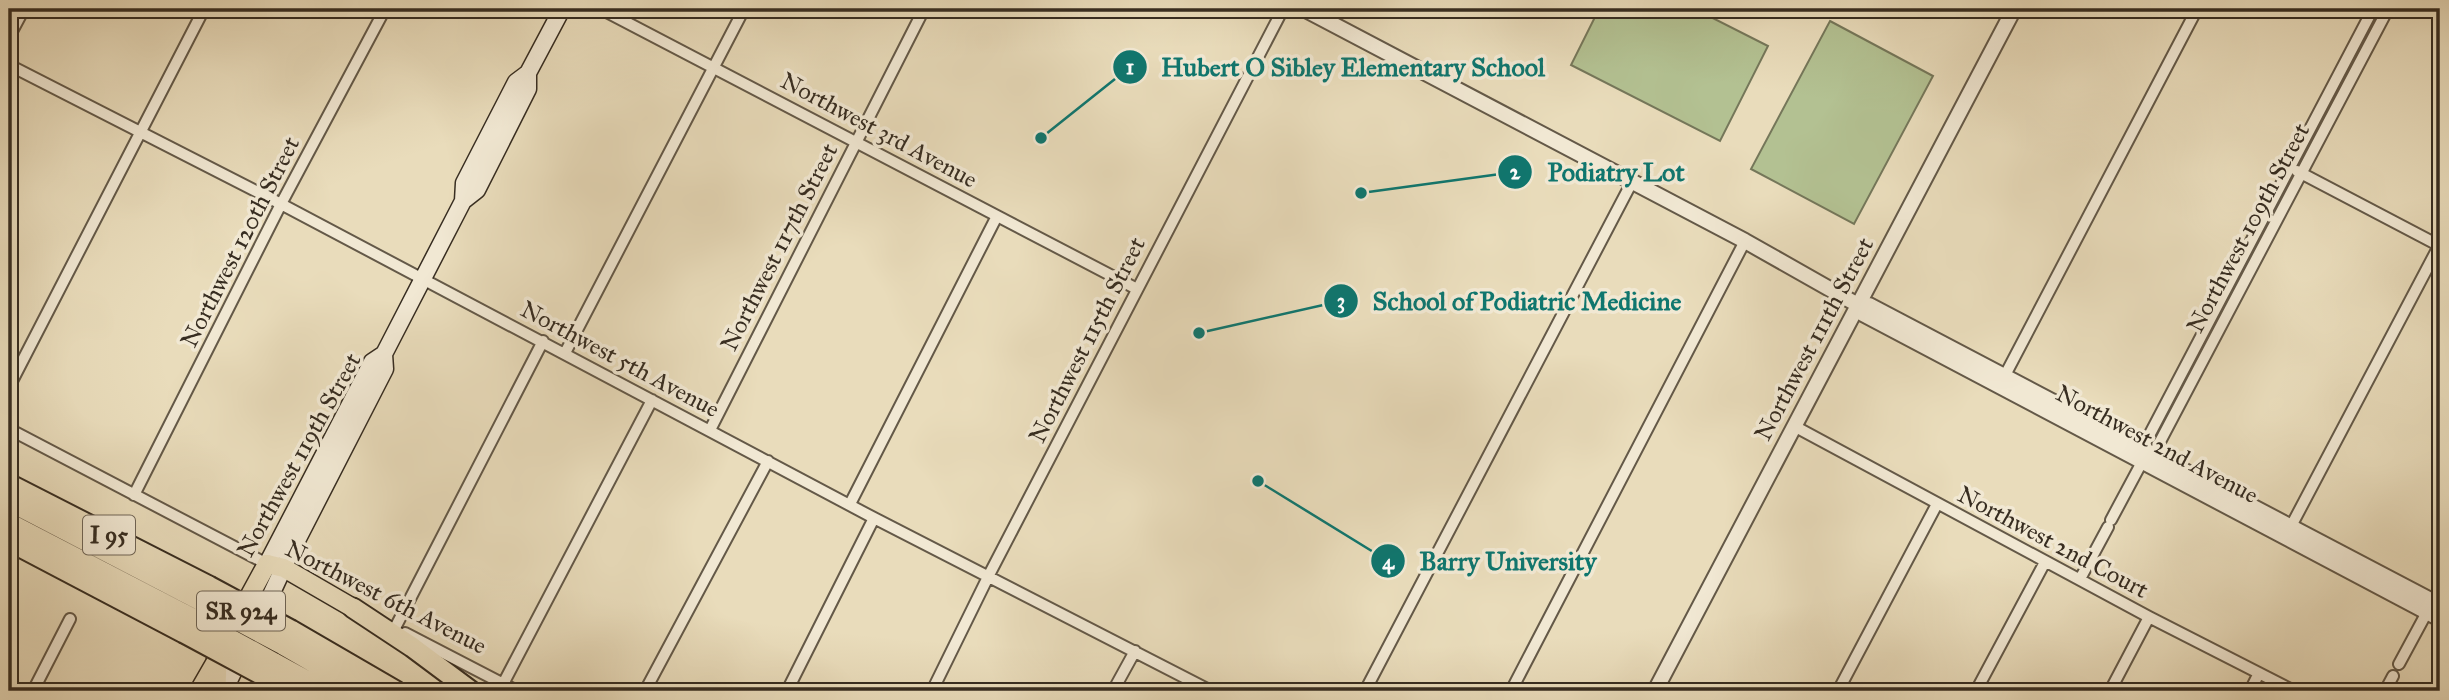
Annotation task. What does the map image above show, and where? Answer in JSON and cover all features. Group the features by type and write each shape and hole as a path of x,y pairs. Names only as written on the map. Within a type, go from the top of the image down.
{"highway":[{"name":"I 95","path":"9,484 196,610 278,653 396,691"},
{"path":"9,501 196,610"},
{"path":"9,523 196,610"},
{"name":"I 95","path":"9,541 196,610 278,653 293,691"},
{"path":"353,608 471,691"},
{"path":"278,653 326,691"},
{"path":"278,653 363,691"},
{"path":"216,691 217,659"}],"main road":[{"name":"Northwest 119th Street","path":"224,691 276,566 372,362 384,354 463,201 477,190 528,89 528,73 562,9"},
{"name":"Northwest 119th Street","path":"199,691 276,566"},
{"name":"Northwest 6th Avenue","path":"276,566 353,608"}],"street":[{"path":"9,37 24,9"},
{"path":"9,387 204,9"},
{"name":"Northwest 120th Street","path":"134,495 281,204 385,9"},
{"name":"Northwest 3rd Avenue","path":"601,9 1137,289"},
{"path":"565,353 744,9"},
{"name":"Northwest 117th Street","path":"710,430 924,9"},
{"name":"Northwest 115th Street","path":"932,691 989,575 1283,9"},
{"name":"Northwest 2nd Avenue","path":"1304,9 1745,241 1858,305 1863,314 2002,382 2288,532 2436,605"},
{"name":"Northwest 111th Street","path":"1655,691 2014,9"},
{"path":"2002,382 2197,9"},
{"name":"Northwest 109th Street","path":"2080,579 2145,455 2194,350 2373,9"},
{"name":"Northwest 109th Street","path":"2145,455 2205,356 2388,9"},
{"name":"Northwest 5th Avenue","path":"9,65 281,204 874,518 1210,691"},
{"path":"2342,68 2353,75"},
{"path":"2288,532 2440,245 2290,167"},
{"path":"1365,691 1632,182"},
{"path":"850,504 997,216"},
{"path":"1511,691 1745,241"},
{"path":"2238,265 2250,270"},
{"path":"396,628 543,341"},
{"path":"2194,350 2205,356"},
{"path":"503,684 652,400"},
{"name":"Northwest 2nd Court","path":"1794,426 2045,562 2294,691"},
{"name":"Northwest 6th Avenue","path":"9,429 276,566"},
{"path":"645,691 768,461"},
{"path":"1838,691 1937,504"},
{"path":"788,691 874,518"},
{"path":"1976,691 2045,562"},
{"path":"2399,664 2436,605"},
{"name":"Northwest 6th Avenue","path":"353,608 517,691"},
{"path":"2110,691 2149,617"},
{"path":"33,691 70,619"},
{"path":"1113,691 1135,651"},
{"path":"2250,691 2259,673"},
{"path":"2385,691 2393,676"}],"green space":[{"path":"1599,9 1695,9 1768,46 1720,141 1571,65"},
{"path":"1830,21 1933,76 1854,224 1751,169"}],"place":[{"name":"Hubert O Sibley Elementary School","path":"1041,138"},
{"name":"Podiatry Lot","path":"1361,193"},
{"name":"School of Podiatric Medicine","path":"1199,333"},
{"name":"Barry University","path":"1258,481"}]}
